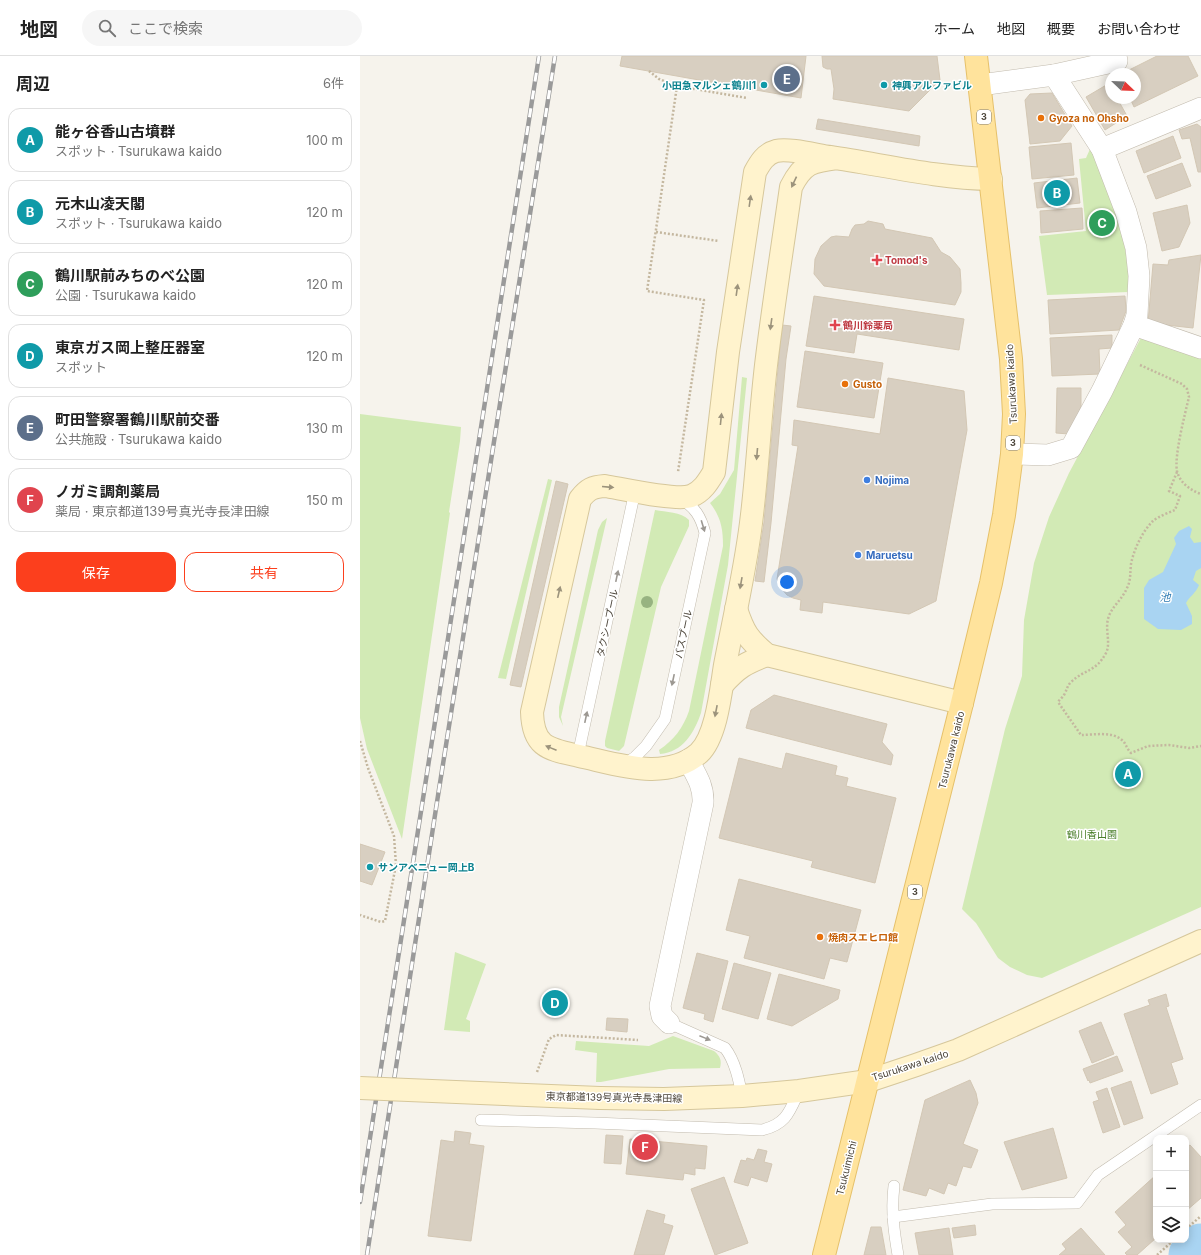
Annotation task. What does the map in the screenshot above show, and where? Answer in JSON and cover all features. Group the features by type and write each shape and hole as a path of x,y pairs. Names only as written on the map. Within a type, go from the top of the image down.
{"main road":[{"name":"Tsurukawa kaido","path":"868,1081 991,583 1004,515 1012,454 1014,414 1011,360 976,56"},
{"name":"Tsukuimichi","path":"824,1255 868,1081"}],"street":[{"path":"980,85 1054,75 1116,61 1116,56"},
{"path":"1012,454 1048,455 1071,448 1120,356 1134,325 1137,314 1139,276 1136,248 1126,212 1102,149 1054,75"},
{"path":"1102,149 1201,108"},
{"path":"837,158 819,160 807,166 797,175 791,187 767,356 751,523 722,685 712,731 709,738 699,752 688,760 668,767 655,769 624,766 555,750 544,745 537,736 532,725 532,712 580,499 587,491 595,486 605,486 678,498 691,496 707,483 714,472 728,352 755,172 762,159 775,151 791,151 837,158 944,176 991,179"},
{"path":"1134,325 1201,348"},
{"path":"736,609 742,627 752,642 767,655 962,703"},
{"path":"722,685 734,671 748,662 767,655"},
{"path":"669,1023 662,1016 660,1006 704,794 701,784 688,760"},
{"name":"Tsurukawa kaido","path":"868,1081 958,1050 1201,941"},
{"name":"東京都道139号真光寺長津田線","path":"360,1088 600,1098 664,1099 742,1096 799,1091 868,1081"}],"lane":[{"name":"タクシープール","path":"578,755 635,491"},
{"name":"バスプール","path":"624,766 646,746 665,719 705,533 702,521 697,512 688,503 678,498"},
{"path":"669,1023 725,1048 729,1053 742,1096"},
{"path":"481,1120 762,1130 773,1127 784,1119 791,1110 799,1091"},
{"path":"893,1217 992,1204 1077,1203 1098,1175 1201,1105"},
{"path":"894,1186 892,1201 893,1230 898,1255"}],"path":[{"path":"649,71 659,79 677,86 747,98"},
{"path":"677,86 647,291 704,300 678,472"},
{"path":"656,232 726,241"},
{"path":"1120,356 1182,384 1186,389 1189,397 1176,460 1177,472 1184,484 1194,492 1201,494"},
{"path":"1177,472 1169,491 1180,496 1175,510 1154,520 1143,533 1135,550 1127,589 1111,611 1108,620 1107,650 1102,660 1092,669 1081,674 1067,686 1065,694 1058,702 1080,735 1112,735 1119,737 1131,753 1148,746 1169,745 1189,748 1201,746"},
{"path":"360,741 394,836 396,865 384,921 381,922 360,915"},
{"path":"535,1077 549,1039 556,1035 638,1040"},
{"path":"1189,1227 1201,1216"},
{"path":"1157,1255 1171,1243"}],"green space":[{"path":"1090,149 1108,191 1119,223 1129,274 1129,292 1047,295 1039,236 1086,231 1079,159 1086,158"},
{"name":"鶴川香山園","path":"1142,336 1201,355 1201,907 1042,978 1027,975 1010,967 998,958 976,923 962,909 1005,729 1022,676 1024,620 1034,563 1049,517 1069,473"},
{"path":"742,377 747,378 728,565 701,713 695,728 681,745 675,750 660,754 659,750 677,733 684,723 689,711 723,546 721,523 717,513 710,503 720,494 734,470"},
{"path":"360,414 461,427 450,513 402,839 367,749 360,718"},
{"path":"548,479 552,480 506,679 498,678"},
{"path":"655,510 682,515 689,520 689,526 661,587 624,746 619,751 607,748 605,746 605,741"},
{"path":"607,518 561,717 563,726 559,717 559,707 598,530 602,522"},
{"path":"455,952 486,964 466,1019 470,1021 470,1032 444,1030"},
{"path":"673,1036 714,1051 720,1058 720,1068 669,1069 596,1082 597,1053 575,1050 576,1041 649,1046"}],"water":[{"name":"池","path":"1189,526 1192,529 1190,537 1194,543 1201,542 1201,568 1196,571 1193,580 1199,585 1186,603 1192,616 1192,624 1181,630 1158,629 1144,619 1144,588 1149,580 1163,572 1176,544 1174,538 1179,531"}],"building":[{"name":"小田急マルシェ鶴川1","path":"622,56 806,56 801,98 620,66"},
{"name":"神興アルファビル","path":"822,56 937,56 940,80 909,111 833,99 834,89 831,69 823,67"},
{"path":"1157,56 1188,56 1198,76 1141,104 1141,68 1133,68"},
{"path":"1105,86 1105,104 1120,104 1127,116 1105,130 1086,97"},
{"path":"1052,93 1072,126 1060,141 1030,144 1025,100 1030,94"},
{"path":"1133,104 1140,104 1134,107"},
{"path":"818,119 920,136 919,146 816,129"},
{"path":"1197,124 1201,127 1201,172 1198,172 1190,138 1182,139 1179,130"},
{"path":"1173,136 1181,158 1144,173 1136,151"},
{"path":"1071,143 1074,175 1032,179 1029,147"},
{"path":"1182,163 1191,186 1156,199 1147,176"},
{"path":"1077,178 1080,203 1037,208 1034,183"},
{"path":"1187,205 1190,223 1179,247 1162,251 1153,213"},
{"path":"1082,208 1083,229 1041,233 1040,211"},
{"path":"868,221 883,224 885,229 932,238 941,252 950,257 960,269 961,292 955,305 824,286 814,274 815,259 821,246 831,237 849,237 855,225 864,224"},
{"path":"1201,255 1193,328 1148,323 1153,264 1168,265 1169,260"},
{"path":"814,296 964,319 959,350 857,334 854,353 806,346"},
{"path":"1125,296 1126,311 1119,330 1050,334 1048,300"},
{"path":"782,325 791,326 786,359 764,582 755,581 764,522"},
{"path":"1112,335 1112,348 1099,349 1100,374 1052,376 1050,338"},
{"path":"805,351 883,363 874,418 797,407"},
{"path":"888,378 964,391 967,430 936,601 909,614 823,602 822,613 800,610 801,600 787,595 780,587 777,579 798,446 792,445 794,420 880,434"},
{"path":"1057,388 1081,388 1081,407 1069,434 1056,433"},
{"path":"556,481 568,484 521,687 510,685"},
{"path":"774,695 887,724 882,742 893,755 891,765 746,728 751,710"},
{"path":"786,753 837,766 835,775 848,778 846,786 896,798 875,883 811,867 813,861 719,838 739,758 782,769"},
{"name":"サンアベニュー岡上B","path":"360,844 385,852 372,885 360,881"},
{"path":"739,879 861,910 847,962 830,958 824,979 744,958 750,936 726,930"},
{"path":"697,953 728,961 713,1022 704,1019 705,1014 683,1008"},
{"path":"734,963 771,973 758,1019 722,1009"},
{"path":"779,974 840,990 838,999 792,1026 767,1019"},
{"path":"555,994 562,997 556,1013 549,1010"},
{"path":"1166,994 1169,1006 1166,1007 1183,1059 1171,1063 1178,1084 1151,1094 1124,1014 1150,1005 1148,1000"},
{"path":"607,1018 628,1019 627,1032 606,1030"},
{"path":"1101,1022 1114,1054 1092,1063 1079,1031"},
{"path":"1117,1056 1123,1071 1090,1083 1089,1080 1088,1081 1083,1069"},
{"path":"970,1080 976,1093 978,1103 963,1144 978,1150 971,1168 963,1166 956,1186 948,1183 944,1194 929,1188 926,1196 903,1190 925,1100"},
{"path":"1131,1081 1143,1118 1124,1125 1111,1088"},
{"path":"1107,1088 1120,1127 1103,1133 1093,1102 1099,1100 1096,1092"},
{"path":"1053,1128 1067,1178 1022,1190 1004,1142"},
{"path":"455,1131 471,1133 469,1144 484,1146 471,1241 428,1236 441,1140 454,1142"},
{"path":"606,1135 623,1136 621,1164 604,1163"},
{"path":"630,1139 707,1146 705,1169 695,1168 695,1175 684,1173 683,1180 626,1174"},
{"path":"1190,1145 1201,1157 1201,1198 1189,1208 1189,1171"},
{"path":"758,1149 767,1151 764,1162 772,1164 767,1182 751,1177 748,1186 734,1182 741,1160 746,1161 747,1158 754,1160"},
{"path":"724,1177 748,1243 715,1255 691,1189"},
{"path":"1153,1178 1153,1241 1137,1255 1127,1255 1125,1253 1132,1247 1118,1232 1126,1225 1115,1212"},
{"path":"647,1210 665,1215 663,1223 673,1226 664,1255 634,1255"},
{"path":"975,1225 976,1235 954,1238 952,1228"},
{"path":"871,1227 881,1227 886,1255 864,1255"},
{"path":"949,1228 953,1255 919,1255 915,1233"},
{"path":"1081,1228 1105,1255 1059,1255 1066,1249 1062,1244"}],"waterway":[{"path":"1192,1255 1201,1247"}],"railway":[{"path":"360,1202 539,56"},
{"path":"367,1255 555,56"}],"place":[{"name":"町田警察署鶴川駅前交番","path":"787,79"},
{"name":"小田急マルシェ鶴川1","path":"764,85"},
{"name":"神興アルファビル","path":"884,85"},
{"name":"Gyoza no Ohsho","path":"1041,118"},
{"name":"元木山凌天閣","path":"1057,193"},
{"name":"鶴川駅前みちのべ公園","path":"1102,223"},
{"name":"Tomod's","path":"877,260"},
{"name":"鶴川鈴薬局","path":"835,325"},
{"name":"Gusto","path":"845,384"},
{"name":"Nojima","path":"867,480"},
{"name":"Maruetsu","path":"858,555"},
{"name":"能ヶ谷香山古墳群","path":"1128,774"},
{"name":"サンアベニュー岡上B","path":"370,867"},
{"name":"焼肉スエヒロ館","path":"820,937"},
{"name":"東京ガス岡上整圧器室","path":"555,1003"},
{"name":"ノガミ調剤薬局","path":"645,1147"}]}
